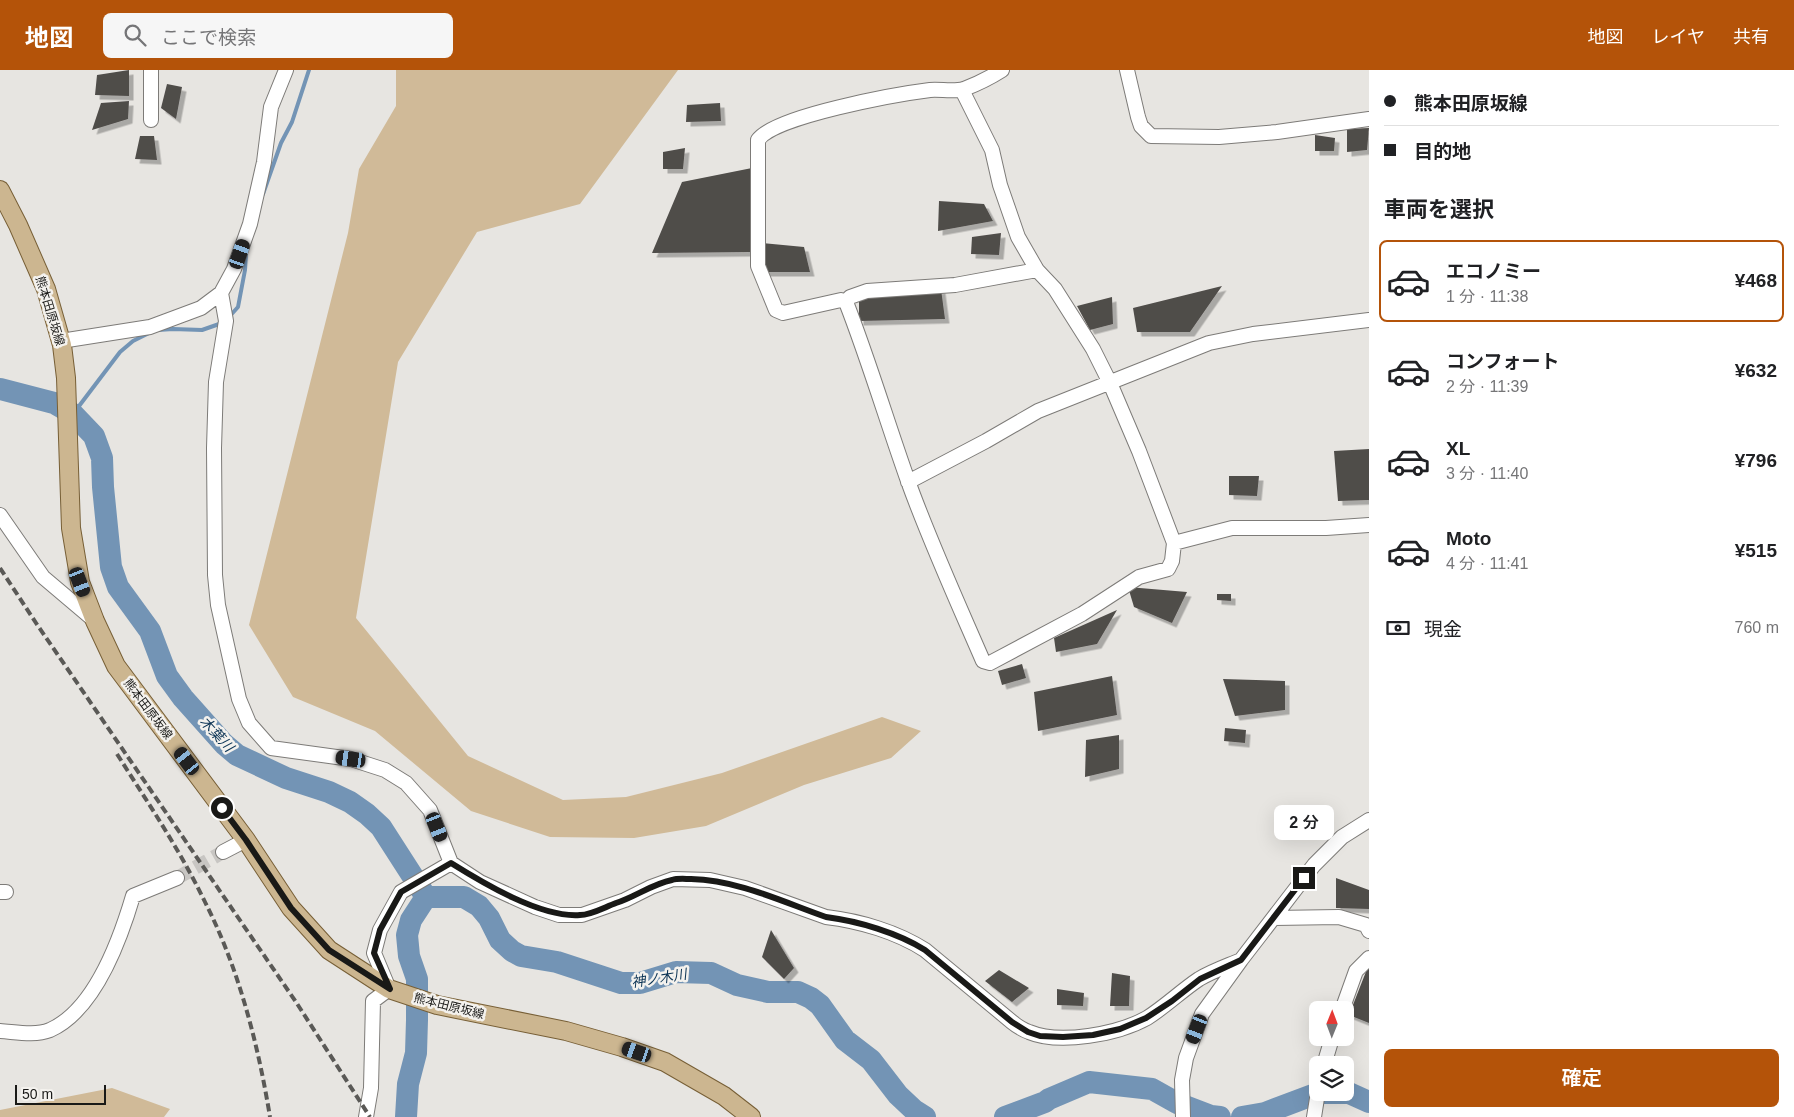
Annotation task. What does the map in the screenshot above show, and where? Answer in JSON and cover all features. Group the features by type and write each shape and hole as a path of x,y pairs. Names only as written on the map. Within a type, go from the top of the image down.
{"main road":[{"name":"熊本田原坂線","path":"0,190 18,225 46,289 61,342 66,378 71,528 80,582 95,621 116,666 246,840 291,908 329,950 396,992 437,1005 566,1032 666,1062 724,1096 751,1117"}],"street":[{"path":"150,120 151,70"},
{"path":"61,342 150,327 201,308 221,293 234,269 250,224 264,162 270,107 286,70"},
{"path":"962,90 992,150 1000,185 1018,237 1037,270 1055,288 1093,349 1110,383 1139,451 1174,543 1172,561 1168,569 1139,577 1082,614 990,663 983,661 908,482 865,350 846,302 841,300 783,313 776,310 758,266 758,140 762,134 795,120 836,107 931,90 962,90 1002,70"},
{"path":"1127,70 1141,126 1151,136 1219,137 1277,132 1369,119"},
{"path":"846,302 850,297 867,291 955,285 1037,270"},
{"path":"221,293 226,321 216,382 214,448 215,575 218,605 239,699 249,723 271,748 351,759 385,770 406,782 430,810 451,863 480,882 535,907 559,915 582,915 626,900 651,887 673,879 710,880 745,888 826,917 888,932 914,943 1012,1022 1028,1032 1040,1036 1093,1035 1120,1029 1146,1018 1200,979 1241,960"},
{"path":"908,482 986,442 1038,410 1209,343 1253,334 1369,320"},
{"path":"0,514 43,577 95,621"},
{"path":"1174,543 1232,528 1326,528 1369,525"},
{"path":"1183,1117 1182,1080 1186,1058 1202,1014 1314,865 1342,838 1369,820"},
{"path":"223,852 246,840"},
{"path":"366,1117 371,1088 373,1001 396,992 374,953 380,930 401,892 451,863"},
{"path":"0,1030 37,1033 50,1030 75,1011 87,998 108,963 122,934 133,896 177,878"},
{"path":"1274,918 1339,917 1366,925 1369,931"},
{"path":"1345,1001 1356,971 1369,958"},
{"path":"1314,1117 1317,1101"}],"shaded area":[{"path":"396,70 678,70 580,204 477,232 398,362 356,618 468,756 563,800 626,797 722,773 882,717 921,731 891,758 804,785 706,826 634,838 550,837 471,811 375,731 293,697 249,625 348,233 359,169 396,106"},
{"path":"112,1088 170,1109 164,1117 0,1117 0,1110"}],"building":[{"path":"129,70 129,96 95,95 97,75"},
{"path":"167,84 182,87 176,119 161,108"},
{"path":"129,101 128,119 92,130 101,103"},
{"path":"720,103 721,121 686,122 687,105"},
{"path":"1369,128 1367,150 1347,152 1347,129"},
{"path":"1315,135 1335,138 1334,151 1315,151"},
{"path":"140,136 154,136 157,160 135,159"},
{"path":"685,148 683,169 663,169 663,152"},
{"path":"752,168 751,252 652,253 682,182"},
{"path":"939,201 984,204 993,221 938,231"},
{"path":"1001,233 999,255 971,254 972,237"},
{"path":"762,243 804,247 810,272 763,272"},
{"path":"1222,286 1190,332 1137,332 1133,308"},
{"path":"941,289 945,319 859,321 859,297"},
{"path":"1112,297 1113,324 1090,330 1077,306"},
{"path":"1369,449 1369,500 1338,501 1334,451"},
{"path":"1229,476 1259,476 1257,496 1229,495"},
{"path":"1128,587 1187,592 1172,623 1134,607"},
{"path":"1217,594 1231,594 1231,601 1217,600"},
{"path":"1117,610 1097,644 1056,652 1054,638"},
{"path":"1022,664 1026,678 1002,685 998,671"},
{"path":"1112,676 1117,715 1038,731 1034,692"},
{"path":"1223,679 1285,681 1285,710 1235,716"},
{"path":"1225,728 1246,730 1245,743 1224,741"},
{"path":"1119,735 1119,769 1085,777 1086,740"},
{"path":"1336,878 1369,890 1369,909 1336,908"},
{"path":"771,930 794,968 784,979 762,957"},
{"path":"1369,964 1369,1023 1354,1017 1354,1002"},
{"path":"999,970 1029,988 1012,1002 985,981"},
{"path":"1112,973 1130,976 1129,1006 1110,1006"},
{"path":"1057,989 1084,993 1083,1006 1057,1005"}],"waterway":[{"path":"263,194 281,143 292,122 309,70"},
{"path":"229,317 238,307 246,254"},
{"path":"158,330 202,330 222,323"},
{"path":"73,414 120,352 133,341 149,333"},
{"name":"木葉川","path":"0,389 54,403 73,414 94,436 102,458 111,567 118,587 150,631 167,676 183,698 224,744 237,755 286,778 329,792 350,802 367,814 381,827 426,897 411,920 407,935 409,956 417,979 417,1020 416,1053 408,1084 406,1117"},
{"name":"神ノ木川","path":"426,897 464,897 479,906 489,918 500,940 521,956 557,962 621,983 640,983 676,972 711,973 737,985 768,992 798,992 820,1005 845,1040 871,1060 898,1095 914,1110 925,1117"},
{"name":"神ノ木川","path":"1005,1117 1045,1102 1089,1082 1152,1089 1177,1103 1211,1116 1220,1117"},
{"name":"神ノ木川","path":"1242,1117 1265,1113 1318,1093 1349,1093 1369,1102"}],"tunnel":[{"path":"177,878 223,852"}],"railway":[{"path":"0,568 296,1002 370,1117"},
{"path":"117,754 174,845 217,927 246,1007 260,1062 270,1117"}],"route":[{"path":"222,808 246,840 291,908 329,950 390,989 374,953 380,930 401,892 451,863 480,882 535,907 559,915 582,915 626,900 651,887 673,879 710,880 745,888 826,917 888,932 914,943 1012,1022 1028,1032 1040,1036 1093,1035 1120,1029 1146,1018 1200,979 1241,960 1304,878"}]}
